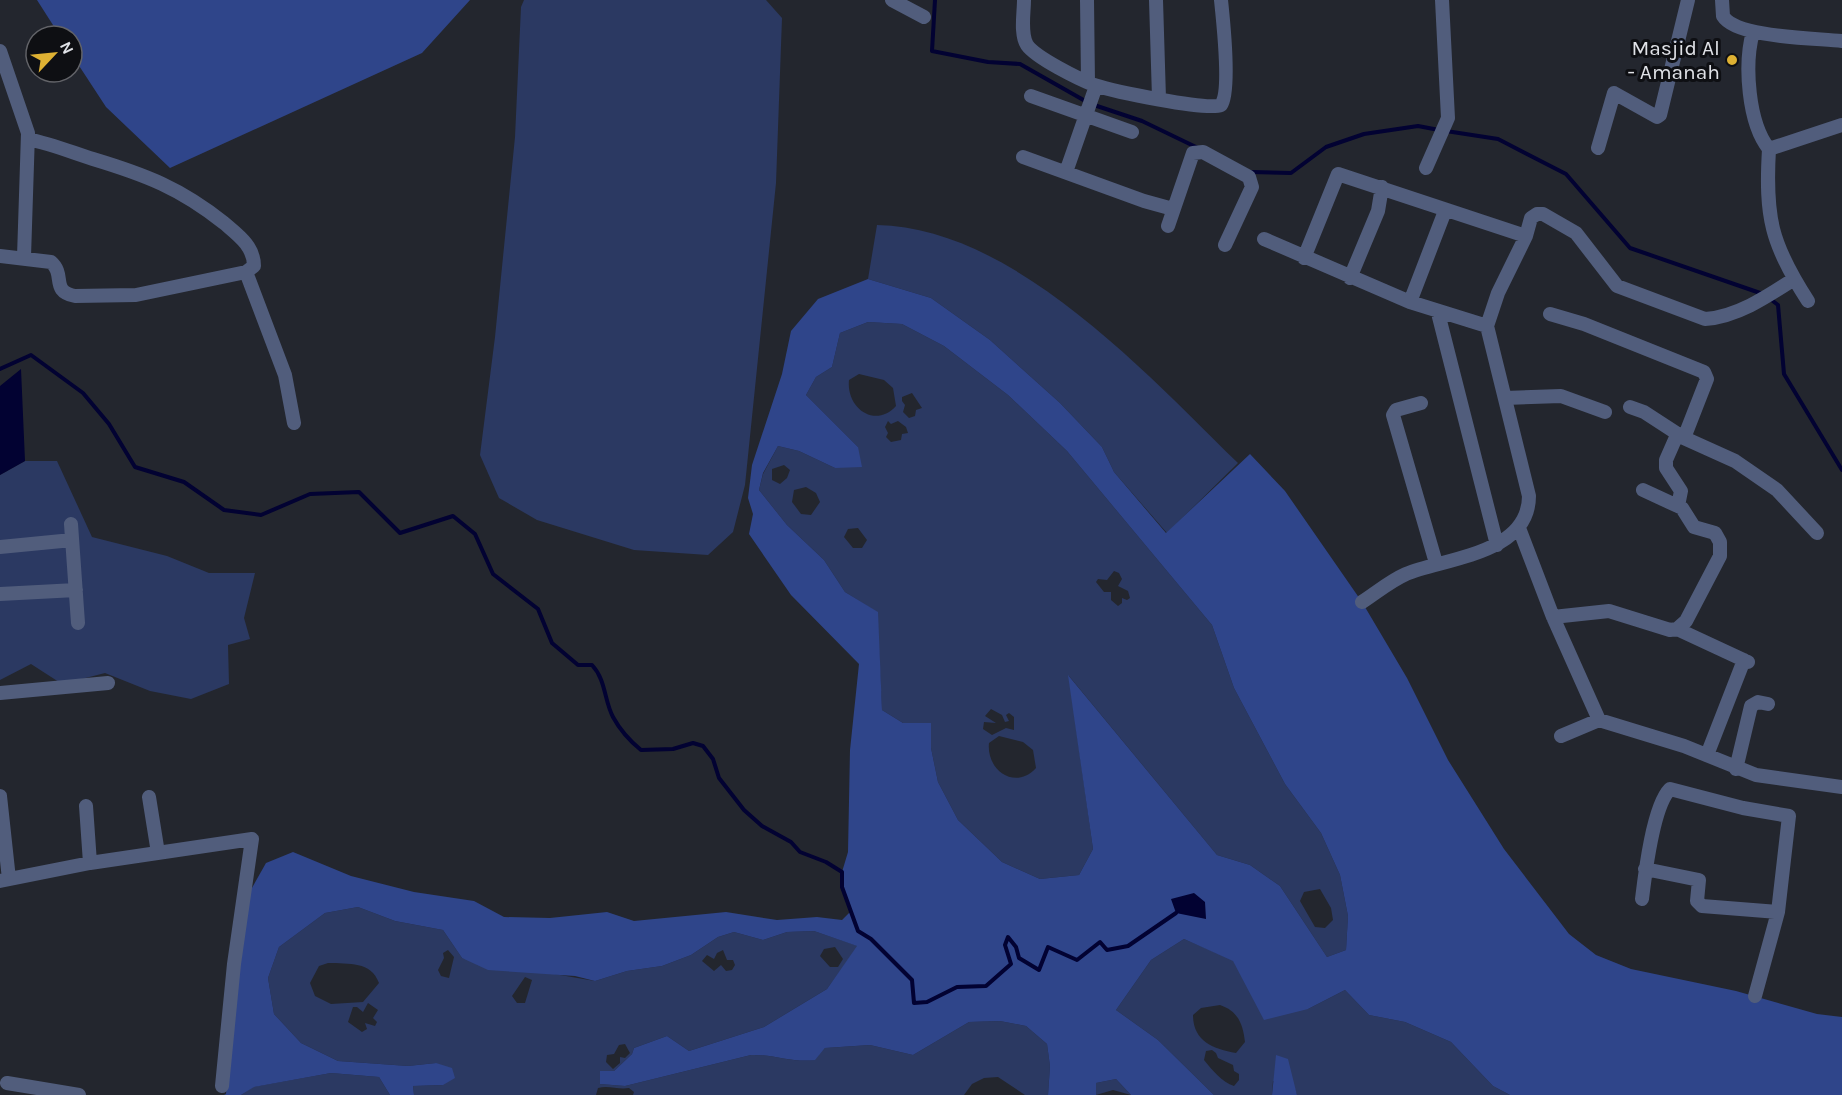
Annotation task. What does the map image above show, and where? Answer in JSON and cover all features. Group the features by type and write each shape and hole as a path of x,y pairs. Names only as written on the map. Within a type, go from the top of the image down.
{"street":[{"path":"892,0 924,17"},
{"path":"1024,0 1024,37 1029,47 1132,132"},
{"path":"1066,172 1090,96 1087,0"},
{"path":"1156,0 1159,98"},
{"path":"1031,96 1159,98 1214,106 1223,102 1225,42 1221,0"},
{"path":"1426,168 1448,118 1442,0"},
{"path":"1598,148 1614,93 1657,117 1660,115 1688,0"},
{"path":"1722,0 1722,12 1726,22 1753,32 1842,41"},
{"path":"1753,32 1751,108 1762,140 1769,149 1768,213 1774,236 1794,279 1808,301"},
{"path":"0,51 25,118 28,139 24,256"},
{"path":"1769,149 1842,125"},
{"path":"0,256 24,256 51,262 57,269 61,289 66,294 75,296 136,295 246,272 254,266 254,257 245,240 187,195 135,171 55,144 28,139"},
{"path":"1168,226 1190,159 1197,151 1212,156 1249,177 1252,187 1225,245"},
{"path":"1023,157 1144,201 1173,209"},
{"path":"1304,258 1338,174 1526,236"},
{"path":"1350,278 1378,210 1382,187"},
{"path":"1410,302 1445,211"},
{"path":"1362,602 1402,576 1436,563 1467,557 1497,545 1519,528 1526,515 1529,496 1487,326 1498,292 1526,236 1531,218 1537,214 1543,214 1576,233 1617,286 1705,319 1720,318 1760,300 1794,279"},
{"path":"1264,239 1350,278 1438,313 1487,326"},
{"path":"246,272 285,375 294,423"},
{"path":"1438,313 1497,545"},
{"path":"1550,314 1584,324 1704,372 1707,379 1666,460 1666,468 1681,491 1678,506"},
{"path":"1505,398 1561,396 1605,412"},
{"path":"1422,403 1396,410 1393,415 1436,563"},
{"path":"1630,407 1644,412 1680,436 1735,461 1777,490 1817,533"},
{"path":"1643,490 1678,506 1685,511 1694,526 1715,533 1720,542 1720,556 1686,621 1677,629"},
{"path":"71,524 78,623"},
{"path":"1519,528 1553,617 1599,720"},
{"path":"0,547 72,540"},
{"path":"0,594 76,590"},
{"path":"1553,617 1609,611 1663,629 1677,629 1746,661 1707,755"},
{"path":"0,693 108,683"},
{"path":"1736,769 1751,706 1758,702 1768,704"},
{"path":"1561,736 1599,720 1707,755 1736,769 1775,779 1842,787"},
{"path":"1642,899 1645,868 1656,820 1670,789 1743,808 1789,816 1778,912 1755,996"},
{"path":"0,796 4,880 90,863 248,838 252,840 234,964 222,1086"},
{"path":"149,797 158,853"},
{"path":"86,806 90,863"},
{"path":"1645,868 1699,880 1697,901 1702,906 1778,912"},
{"path":"7,1083 79,1095"}],"shaded area":[{"path":"37,0 470,0 422,53 170,168 106,107 84,73 84,24 52,24"},
{"path":"524,0 766,0 782,18 776,183 745,485 733,532 708,555 634,550 537,520 499,498 480,455 495,337 515,137 521,7"},
{"path":"877,225 928,232 978,251 1027,278 1074,311 1120,349 1238,463 1167,533 1114,472 1102,447 1060,403 990,340 931,298 868,279"},
{"path":"868,279 931,298 990,340 1060,403 1102,447 1114,472 1166,533 1250,454 1285,491 1362,602 1407,678 1448,760 1504,849 1569,934 1596,955 1631,969 1736,991 1817,1014 1842,1017 1842,1095 1510,1095 1493,1086 1451,1042 1405,1022 1369,1015 1345,990 1308,1009 1264,1020 1233,961 1184,939 1151,960 1116,1010 1158,1040 1214,1095 1131,1095 1116,1079 1096,1083 1096,1095 1048,1095 1050,1066 1047,1044 1026,1026 1000,1021 969,1022 913,1055 870,1045 825,1048 815,1060 751,1055 625,1086 600,1084 600,1071 614,1071 632,1054 634,1048 667,1036 689,1051 764,1027 827,989 857,946 814,931 787,932 763,940 734,932 718,937 691,955 662,966 627,971 595,981 575,976 488,970 462,958 443,930 395,921 358,907 325,913 279,947 268,978 274,1014 301,1043 338,1061 408,1066 436,1063 452,1068 455,1078 443,1085 413,1086 414,1095 390,1095 379,1077 331,1073 254,1087 241,1095 224,1095 226,1094 234,1001 248,895 266,863 293,852 351,876 414,892 474,901 504,917 550,918 607,912 634,921 726,912 777,920 817,917 842,920 851,911 842,887 842,872 848,852 850,750 859,664 791,595 749,534 753,514 748,498 752,465 782,374 791,331 818,299","holes":["868,322 902,324 944,346 1008,395 1067,451 1212,625 1234,688 1285,784 1321,833 1340,875 1348,916 1346,950 1327,957 1280,886 1250,865 1217,855 1068,675 1093,849 1079,875 1040,879 1002,862 958,820 938,782 931,748 931,723 903,723 882,710 878,612 845,592 824,560 787,525 759,490 763,473 778,446 799,451 835,468 862,467 858,447 806,395 816,377 832,367 840,333"]},
{"path":"868,322 902,324 944,346 1008,395 1067,451 1212,625 1234,688 1285,784 1321,833 1340,875 1348,916 1346,950 1327,957 1280,886 1250,865 1217,855 1069,676 1093,849 1079,875 1040,879 1002,862 958,820 938,782 931,748 931,723 903,723 882,710 877,612 845,592 824,560 787,525 759,490 763,474 778,446 799,451 835,468 858,447 806,395 816,377 832,367 840,333","holes":["859,374 884,380 893,388 896,406 888,413 879,416 871,415 857,407 849,390 849,380","912,393 922,408 916,410 915,416 909,418 903,412 905,405 902,397","888,421 891,424 898,421 906,427 908,433 902,434 901,440 891,442 886,437 888,433 885,427","784,465 790,470 787,478 780,484 772,480 772,469","806,487 816,493 820,502 811,515 801,514 792,502 794,490","858,528 867,540 862,548 853,548 844,537 848,529","1114,571 1119,573 1122,579 1118,586 1128,591 1130,598 1127,600 1122,598 1122,603 1118,606 1111,600 1111,592 1104,592 1096,582 1098,579 1107,580","991,709 1002,715 1005,722 1009,721 1006,715 1009,713 1014,717 1014,730 1006,728 992,735 983,729 984,722 996,723 985,716","999,736 1023,742 1033,750 1036,768 1028,775 1019,778 1011,777 1003,774 992,762 989,743","1320,889 1331,908 1333,920 1325,928 1315,927 1300,901 1304,892"]},
{"path":"21,369 25,461 0,475 0,386"},
{"path":"25,461 57,461 92,537 167,556 209,573 255,573 244,618 250,639 228,645 229,684 191,699 150,691 105,673 62,684 31,664 0,680 0,475"},
{"path":"1194,893 1205,902 1206,919 1176,913 1171,899"},
{"path":"358,907 395,921 443,930 462,958 595,981 627,971 662,966 691,955 718,937 734,932 763,940 787,932 814,931 858,946 827,989 764,1027 689,1051 667,1036 634,1048 632,1054 614,1071 600,1071 600,1084 625,1086 751,1055 814,1060 825,1048 870,1045 913,1055 969,1022 1000,1021 1026,1026 1047,1044 1050,1066 1048,1095 1025,1095 998,1077 984,1078 972,1084 964,1095 633,1095 634,1092 629,1088 606,1087 598,1088 596,1095 414,1095 413,1086 443,1085 436,1063 408,1066 338,1061 301,1043 274,1014 268,978 279,947 325,913","holes":["835,947 843,959 838,967 830,967 820,956 824,949","448,950 454,957 449,978 441,976 438,970 444,958 443,953","723,950 727,960 733,960 735,965 732,970 726,971 721,965 714,971 702,961 707,955 714,959 717,953","328,963 365,967 371,971 379,983 363,1002 331,1004 315,996 310,983 319,966","525,977 532,980 525,1003 517,1003 512,996","368,1003 378,1010 373,1018 377,1022 375,1026 365,1023 367,1029 362,1032 348,1022 353,1007 363,1012","625,1044 630,1053 625,1058 620,1057 620,1063 613,1069 606,1062 607,1055 614,1054 619,1045"]},
{"path":"1184,939 1233,960 1248,984 1308,1009 1345,990 1369,1015 1405,1022 1451,1042 1493,1086 1510,1095 1297,1095 1294,1086 1273,1081 1272,1095 1214,1095 1158,1040 1116,1010 1151,960","holes":["1220,1005 1235,1015 1243,1029 1245,1042 1236,1053 1212,1046 1196,1031 1193,1015 1201,1008","1212,1050 1218,1058 1233,1065 1234,1071 1239,1074 1239,1080 1234,1086 1221,1079 1204,1060 1206,1051"]},
{"path":"1276,1055 1288,1059 1297,1095 1272,1095"},
{"path":"331,1073 379,1077 390,1095 241,1095 253,1087"},
{"path":"1116,1079 1131,1095 1113,1090 1096,1095 1096,1083"}],"waterway":[{"path":"935,0 932,51 988,62 1020,64 1087,102"},
{"path":"1094,105 1142,121 1198,148"},
{"path":"1251,172 1291,173 1326,147 1364,134 1418,126 1439,130"},
{"path":"1446,131 1498,139 1566,174 1630,248 1763,294"},
{"path":"1769,298 1778,305 1784,374 1842,470"},
{"path":"0,369 31,355 83,393 109,424 135,467 184,482 224,510 261,515 310,494 359,492 400,533 453,516 475,534 493,574 538,609 552,643 578,665 592,665 597,671 613,717 637,747 641,750 673,749 693,743 703,746 713,759 719,778 744,810 762,826 791,842 800,852 826,862 842,872 842,887 858,931 871,939 912,980 914,1003 927,1002 957,987 986,986 1011,964 1005,945 1008,937 1016,947 1019,958 1039,970 1048,947 1077,960 1100,942 1107,950 1128,946 1176,913"}],"place":[{"name":"Masjid Al - Amanah","path":"1732,60"}]}
